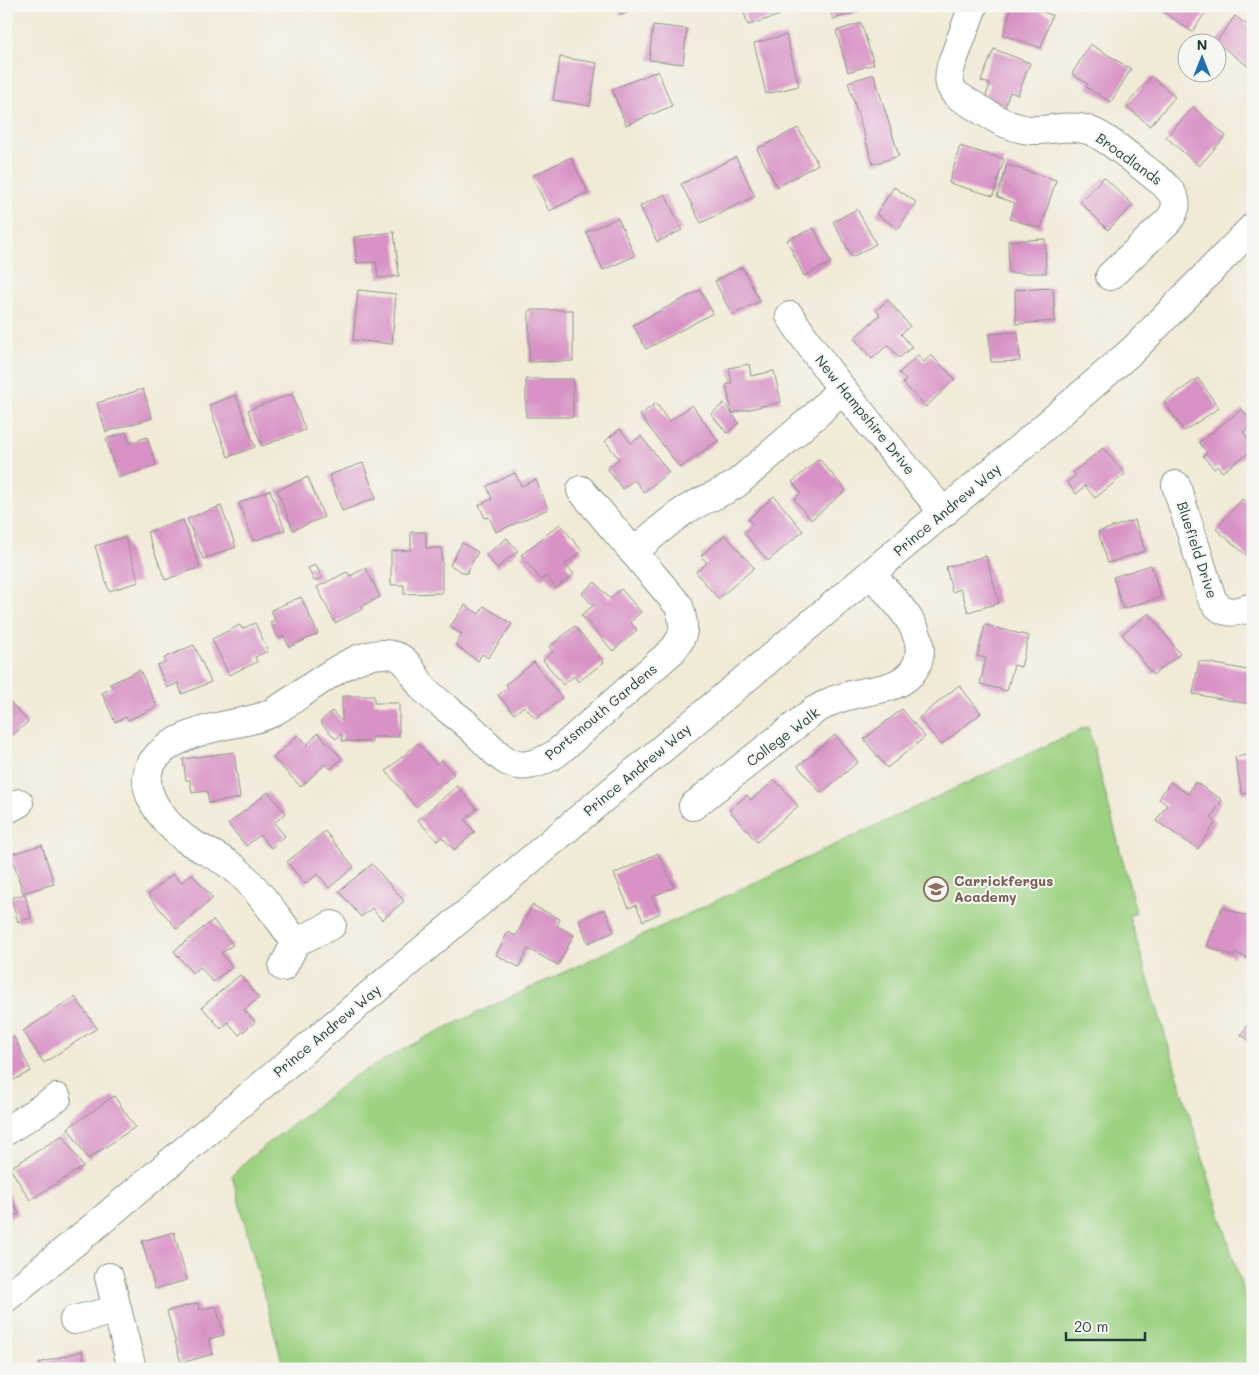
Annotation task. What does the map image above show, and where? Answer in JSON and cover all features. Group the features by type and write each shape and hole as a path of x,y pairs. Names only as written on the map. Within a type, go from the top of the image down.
{"street":[{"name":"Broadlands","path":"973,6 949,76 952,90 958,96 996,118 1018,128 1032,130 1071,127 1088,130 1101,136 1172,192 1176,206 1173,215 1110,276"},
{"name":"Prince Andrew Way","path":"6,1298 90,1230 944,513 1134,349 1251,232"},
{"name":"New Hampshire Drive","path":"790,316 807,343 842,389 944,513"},
{"path":"633,552 682,513 736,484 817,414 842,389"},
{"name":"Bluefield Drive","path":"1176,485 1212,600 1223,611 1230,612 1253,607"},
{"name":"Portsmouth Gardens","path":"296,942 260,894 241,874 230,865 186,839 160,813 150,795 148,775 151,763 159,754 173,744 198,732 267,716 327,675 361,659 382,654 396,656 406,663 424,689 472,729 503,760 519,765 534,764 542,762 557,753 672,651 683,636 684,622 679,606 667,589 581,490"},
{"name":"College Walk","path":"693,806 816,710 833,701 892,685 904,680 911,674 919,659 920,646 917,633 906,615 871,574"},
{"path":"282,966 296,942 332,926"},
{"path":"6,1131 57,1098"},
{"path":"109,1277 132,1369"},
{"path":"74,1320 117,1310"}],"green space":[{"name":"Carrickfergus Academy","path":"1088,726 1136,912 1129,916 1253,1323 1253,1369 284,1369 232,1176 246,1161 353,1077 426,1037"}],"building":[{"path":"617,6 643,6 621,15"},
{"path":"742,6 778,6 780,15 748,25"},
{"path":"829,6 857,6 858,12 833,19"},
{"path":"1012,6 1023,6 1052,15 1041,48 1003,35"},
{"path":"1163,6 1210,6 1192,32 1161,10"},
{"path":"1235,16 1253,29 1253,70 1226,50 1226,32 1223,32"},
{"path":"861,23 874,64 848,72 836,31"},
{"path":"653,25 687,29 683,64 649,60"},
{"path":"786,35 799,86 766,94 754,43"},
{"path":"1090,44 1131,69 1111,102 1086,87 1088,84 1072,74"},
{"path":"994,49 1030,63 1018,95 1010,92 1005,107 985,99 990,84 981,81"},
{"path":"560,57 597,63 590,106 553,100"},
{"path":"658,71 672,106 626,125 612,89"},
{"path":"874,74 899,156 873,164 848,82"},
{"path":"1151,76 1175,97 1150,126 1126,106"},
{"path":"1193,107 1226,136 1199,166 1166,137"},
{"path":"798,128 818,164 777,187 757,149"},
{"path":"960,146 1004,159 993,196 949,183"},
{"path":"571,157 588,192 549,211 532,176"},
{"path":"736,157 755,196 701,223 681,184"},
{"path":"1007,165 1056,180 1041,228 1010,219 1015,203 997,197"},
{"path":"1104,177 1133,205 1108,230 1080,202"},
{"path":"894,187 916,202 898,229 876,214"},
{"path":"665,194 682,230 657,242 640,206"},
{"path":"857,209 876,244 852,257 833,222"},
{"path":"618,218 635,256 603,270 586,232"},
{"path":"814,228 831,263 804,276 787,240"},
{"path":"394,232 399,276 378,278 376,262 357,263 354,237"},
{"path":"1045,239 1046,273 1009,273 1008,241"},
{"path":"742,267 760,301 732,315 715,281"},
{"path":"1053,288 1055,321 1016,324 1015,290"},
{"path":"358,290 396,294 392,344 353,340"},
{"path":"700,290 713,313 646,349 633,325"},
{"path":"888,300 910,326 901,334 912,347 899,358 888,345 872,359 854,338 880,315 876,310"},
{"path":"529,310 573,310 573,361 529,362"},
{"path":"1018,332 1020,361 991,362 989,334"},
{"path":"918,355 924,362 931,355 955,379 926,407 903,383 906,380 899,373"},
{"path":"749,364 751,376 774,371 781,402 732,413 726,385 732,383 729,368"},
{"path":"1198,378 1219,408 1184,431 1164,402"},
{"path":"526,379 573,379 573,417 526,417"},
{"path":"143,389 152,418 106,432 97,403"},
{"path":"292,394 305,430 262,446 248,410"},
{"path":"236,395 255,447 228,457 209,405"},
{"path":"656,403 669,422 692,405 718,441 680,468 640,415"},
{"path":"724,403 739,423 727,433 711,414"},
{"path":"1242,409 1253,423 1243,432 1253,445 1253,450 1222,472 1218,466 1214,469 1203,456 1207,453 1199,442"},
{"path":"620,429 631,443 641,436 669,472 644,492 634,480 622,489 607,468 619,459 605,441"},
{"path":"126,432 129,443 147,437 156,465 118,478 106,439"},
{"path":"1103,448 1125,474 1095,498 1085,486 1076,494 1067,482 1076,475 1073,472"},
{"path":"819,459 846,490 811,520 794,499 801,493 792,482"},
{"path":"363,463 376,498 342,511 329,475"},
{"path":"515,473 521,486 536,480 548,509 496,532 489,517 485,518 479,505 492,499 487,486"},
{"path":"308,477 324,517 293,530 277,490"},
{"path":"270,490 285,530 253,541 239,503"},
{"path":"774,496 803,531 768,561 744,533 753,525 748,519"},
{"path":"1242,499 1253,508 1253,561 1216,529"},
{"path":"221,506 236,547 203,559 187,519"},
{"path":"183,520 200,567 165,580 147,532"},
{"path":"1135,520 1145,551 1108,563 1098,532"},
{"path":"560,524 582,551 565,564 574,574 556,588 546,576 541,580 521,555"},
{"path":"411,532 426,532 426,548 442,548 442,593 404,594 404,585 391,585 391,551 411,550"},
{"path":"725,535 754,568 718,599 696,572 707,563 701,556"},
{"path":"125,537 139,582 109,591 95,546"},
{"path":"507,538 518,551 497,568 486,555"},
{"path":"462,543 478,552 466,574 450,565"},
{"path":"986,556 999,603 968,612 961,589 952,592 946,567"},
{"path":"316,565 322,578 314,581 308,568"},
{"path":"1151,565 1161,597 1123,609 1113,577"},
{"path":"366,568 380,597 362,606 363,609 335,623 317,587 347,572 350,576"},
{"path":"595,582 610,599 621,589 641,612 630,622 637,630 613,651 581,615 593,606 582,593"},
{"path":"301,597 318,634 289,647 284,636 278,638 270,622 275,620 271,610"},
{"path":"465,605 479,614 484,606 512,624 488,658 482,654 478,661 455,645 462,634 450,627"},
{"path":"1149,613 1180,654 1153,675 1122,634"},
{"path":"255,623 268,651 255,657 257,662 229,675 212,639 240,625 242,629"},
{"path":"985,625 1029,636 1021,667 1014,665 1007,691 980,684 986,658 977,656"},
{"path":"575,626 604,662 578,682 574,676 563,685 543,660 553,652 549,647"},
{"path":"194,645 211,682 182,694 178,683 167,688 157,665 166,662 164,658"},
{"path":"1199,661 1253,671 1250,704 1193,694"},
{"path":"534,662 562,698 536,719 524,706 514,714 498,695 508,688 506,684"},
{"path":"140,670 157,707 128,720 126,717 115,722 102,693 113,688 110,684"},
{"path":"959,685 981,713 941,745 919,718"},
{"path":"342,696 374,696 374,703 399,703 399,737 372,737 372,742 342,741 342,734 336,739 320,722 332,711 342,722"},
{"path":"6,697 28,722 6,741"},
{"path":"902,709 925,737 887,768 864,739"},
{"path":"318,733 342,758 331,769 325,764 301,787 273,758 298,735 307,745"},
{"path":"835,735 858,762 821,793 798,766"},
{"path":"418,743 436,764 441,760 454,774 416,807 386,771"},
{"path":"234,752 240,798 209,803 207,791 192,793 190,780 186,780 183,759"},
{"path":"1253,754 1253,792 1242,794 1235,757"},
{"path":"775,780 798,806 757,842 729,810 747,795 751,800"},
{"path":"1170,782 1188,794 1195,782 1222,800 1211,818 1216,822 1198,849 1156,821 1167,805 1159,799"},
{"path":"457,786 477,809 465,820 475,832 454,850 442,837 437,841 418,820"},
{"path":"268,792 286,813 274,823 285,836 271,848 260,835 246,846 228,824"},
{"path":"325,831 354,867 329,888 318,874 305,884 287,862"},
{"path":"42,845 54,884 23,893 11,854"},
{"path":"658,853 674,887 652,897 660,913 643,921 636,905 629,908 614,874"},
{"path":"372,864 404,901 382,920 372,908 361,917 339,891"},
{"path":"173,874 181,883 192,874 213,898 177,929 148,895"},
{"path":"25,894 31,918 18,922 11,898"},
{"path":"532,905 560,919 557,926 574,935 558,965 528,949 519,967 496,955 508,932 516,936"},
{"path":"1222,907 1249,917 1247,923 1253,926 1253,960 1235,953 1234,957 1207,946"},
{"path":"605,909 614,932 588,943 579,920"},
{"path":"213,920 233,945 221,953 232,967 213,982 200,967 192,973 174,951"},
{"path":"240,975 259,998 244,1010 255,1022 239,1035 228,1022 221,1029 202,1007"},
{"path":"75,997 97,1028 44,1063 23,1031"},
{"path":"1253,1017 1253,1043 1241,1035"},
{"path":"14,1037 31,1071 6,1084 6,1041"},
{"path":"114,1096 135,1127 88,1159 68,1128"},
{"path":"63,1135 83,1167 30,1200 10,1168"},
{"path":"6,1188 19,1214 6,1220"},
{"path":"174,1232 187,1280 155,1289 142,1241"},
{"path":"198,1303 200,1310 216,1306 224,1335 209,1339 213,1354 181,1363 167,1311"},
{"path":"82,1351 86,1369 41,1369 39,1363"}],"place":[{"name":"Carrickfergus Academy","path":"936,889"}]}
